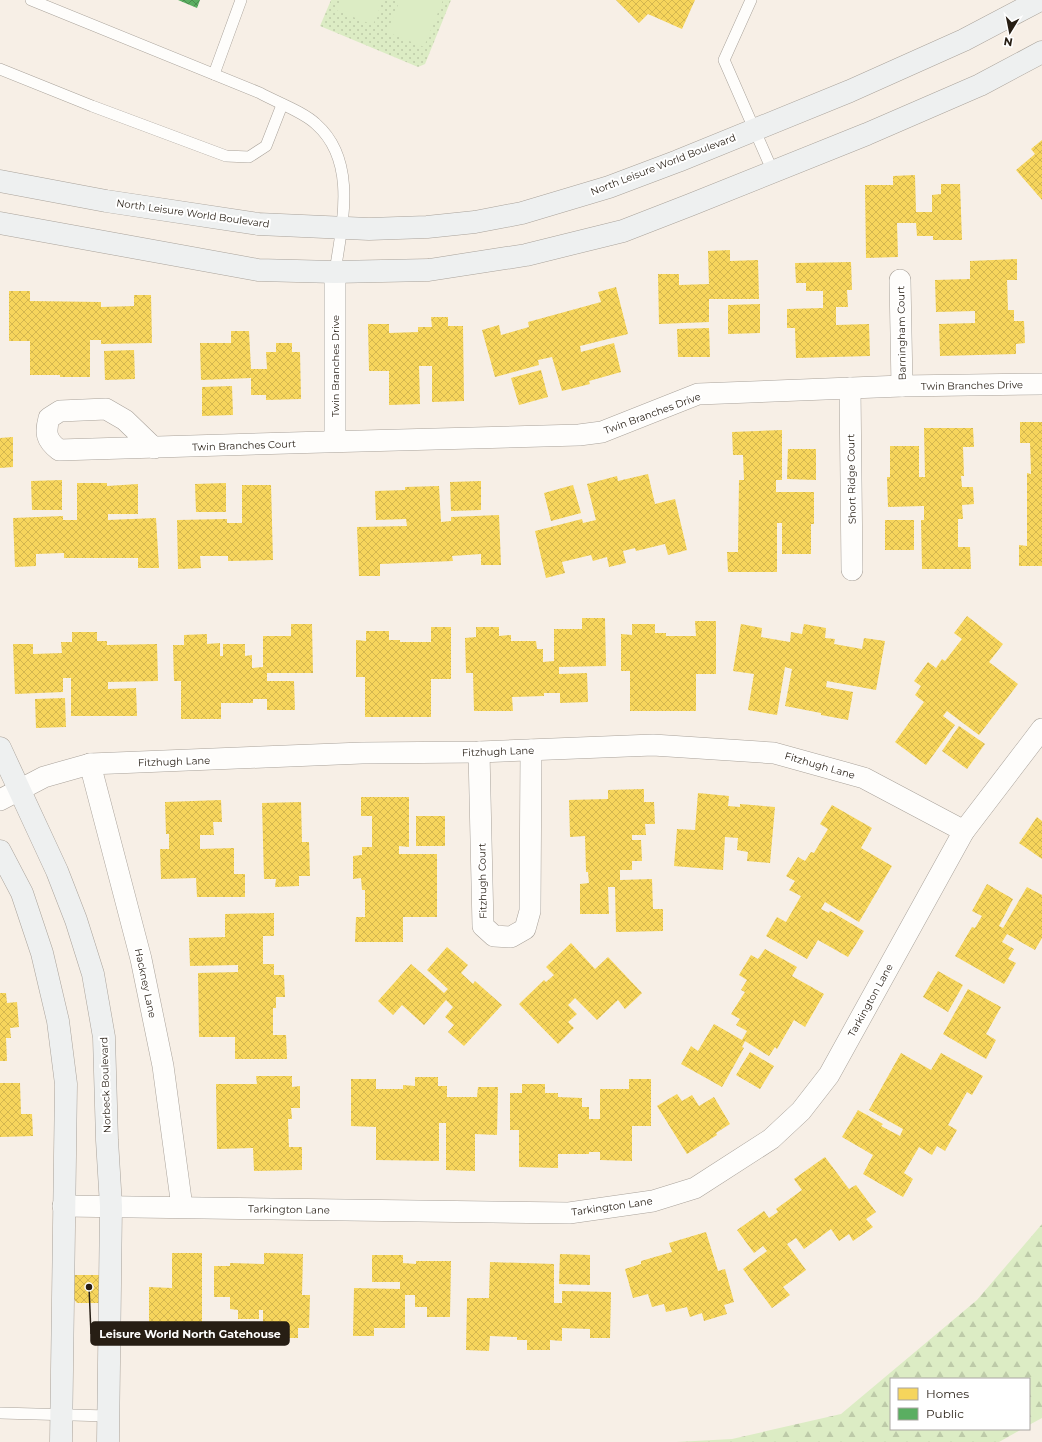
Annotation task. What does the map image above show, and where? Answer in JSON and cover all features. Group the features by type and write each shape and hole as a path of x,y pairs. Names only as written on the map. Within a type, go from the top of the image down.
{"street":[{"name":"North Leisure World Boulevard","path":"0,181 106,200 258,224 369,228 427,226 475,222 522,213 609,187 678,161 850,91 964,40 1040,0"},
{"path":"0,223 258,270 335,272 428,270 526,255 623,231 773,172 867,134 980,85 1042,52"},
{"name":"Twin Branches Drive","path":"335,272 335,441 579,435 602,432 698,394 902,386 1042,384"},
{"name":"Barningham Court","path":"900,280 902,386"},
{"name":"Short Ridge Court","path":"850,388 852,570"},
{"name":"Twin Branches Court","path":"154,448 335,441"},
{"name":"Tarkington Lane","path":"63,1206 569,1213 653,1201 695,1188 771,1139 801,1111 829,1075 964,831 1042,729"},
{"name":"Fitzhugh Lane","path":"0,800 20,791 44,777 90,764 362,753 479,752 653,745 774,753 864,778 964,831"},
{"name":"Norbeck Boulevard","path":"0,748 57,870 76,920 93,974 104,1037 107,1140 111,1206 108,1442"},
{"name":"Fitzhugh Court","path":"479,752 483,926 494,936 510,937 525,929 530,911 531,750"},
{"name":"Hackney Lane","path":"90,764 141,959 163,1066 182,1207"},
{"path":"0,851 22,893 42,953 58,1020 66,1084 63,1206 61,1442"}],"lane":[{"path":"30,0 260,93 316,123 333,144 341,165 344,191 342,227 335,272"},
{"path":"214,74 241,0"},
{"path":"751,0 724,60 773,172"},
{"path":"0,69 92,106 226,156 249,157 266,146 282,105"},
{"path":"0,1413 108,1416"}],"green space":[{"path":"331,0 451,0 425,64 418,67 320,26"},
{"path":"340,0 383,0 373,25 336,10"},
{"path":"400,0 443,0 424,47 387,32"},
{"path":"1042,1224 1042,1418 1030,1424 1030,1378 890,1378 890,1430 1020,1430 999,1442 676,1442 732,1439 841,1414 977,1300"}],"building: Homes":[{"path":"616,0 695,0 682,29 648,14 639,23"},
{"path":"1042,140 1042,200 1016,170 1035,154 1031,149"},
{"path":"915,175 916,212 932,212 932,195 941,194 941,184 960,184 962,240 933,240 933,236 917,236 916,223 897,223 898,257 866,258 865,185 893,185 893,176"},
{"path":"730,250 730,261 758,260 759,299 709,299 709,322 659,324 658,274 679,274 679,285 709,284 708,251"},
{"path":"1017,259 1017,280 1007,280 1008,310 1014,310 1014,321 1024,321 1025,343 1016,344 1016,354 940,356 939,324 975,323 975,311 936,312 935,280 970,279 970,261"},
{"path":"851,262 852,290 847,290 848,307 836,307 836,325 869,324 870,356 796,358 795,328 787,328 787,309 823,308 823,291 806,291 806,283 796,283 795,263"},
{"path":"616,287 628,334 580,346 581,352 614,343 621,372 589,381 590,384 562,391 552,357 538,360 539,365 495,377 482,330 499,325 501,335 529,327 528,322 601,302 598,292"},
{"path":"9,291 30,291 30,301 101,302 101,307 134,306 134,295 151,295 152,343 101,344 101,340 90,340 90,377 30,375 30,341 9,341"},
{"path":"760,304 760,333 728,334 728,305"},
{"path":"431,317 448,317 448,326 463,326 464,401 432,402 432,366 419,366 420,404 389,405 389,371 369,371 368,324 389,324 389,333 418,332 418,327 432,327"},
{"path":"709,328 710,357 678,357 677,329"},
{"path":"231,331 249,331 251,369 267,369 266,352 276,352 276,343 292,343 292,352 300,352 301,399 266,400 266,395 251,395 251,378 201,380 200,343 231,343"},
{"path":"134,350 135,379 105,380 104,351"},
{"path":"541,370 548,397 519,405 511,378"},
{"path":"232,386 233,415 202,416 202,387"},
{"path":"1020,422 1042,422 1042,566 1019,566 1019,545 1027,546 1027,473 1031,474 1030,443 1020,443"},
{"path":"924,428 973,428 974,447 963,447 964,476 961,476 962,487 973,487 974,504 962,505 963,519 958,519 958,547 970,547 971,569 922,569 921,520 924,520 924,506 888,507 887,477 890,477 890,446 919,446 919,477 925,477"},
{"path":"782,430 782,480 776,480 776,492 814,492 814,524 811,524 811,554 782,554 782,523 777,523 777,572 728,572 727,552 738,552 739,480 744,480 743,455 733,455 732,432"},
{"path":"13,437 13,467 0,468 0,438"},
{"path":"788,449 816,449 816,480 787,479"},
{"path":"648,474 655,504 675,499 687,550 668,555 665,544 636,551 635,548 623,551 626,563 609,567 607,557 593,561 591,555 562,562 565,573 546,578 535,531 582,519 583,523 596,520 587,484 617,476 618,481"},
{"path":"62,480 62,510 32,510 31,481"},
{"path":"481,481 481,510 451,511 450,482"},
{"path":"77,483 107,483 107,486 138,484 138,514 108,514 108,520 156,518 159,568 138,568 138,558 64,558 64,553 36,554 36,566 15,567 13,518 63,516 63,520 77,520"},
{"path":"226,483 226,512 196,512 195,484"},
{"path":"242,485 271,485 273,560 228,561 228,556 200,556 201,568 178,569 177,520 227,519 227,523 242,523"},
{"path":"573,485 581,513 551,521 544,493"},
{"path":"439,486 441,522 451,521 451,517 499,515 501,565 481,565 481,554 452,556 453,561 380,564 380,576 359,576 357,527 407,526 406,519 376,520 375,491 405,490 405,487"},
{"path":"885,520 914,520 914,550 885,550"},
{"path":"967,616 1003,644 989,662 1018,684 979,735 947,711 943,716 955,725 926,765 895,742 924,702 915,695 921,686 914,681 928,662 936,668 942,659 945,661 962,639 954,633"},
{"path":"582,618 605,618 606,666 559,667 559,674 587,673 588,702 560,703 560,693 544,693 544,696 512,697 513,711 474,711 473,673 466,673 465,638 476,637 476,627 499,627 499,636 511,635 511,641 536,641 537,649 543,649 543,662 554,661 554,629 582,629"},
{"path":"695,621 716,621 716,674 696,674 696,711 630,711 630,671 621,671 621,634 632,635 632,624 655,624 655,633 666,633 666,636 696,636"},
{"path":"291,624 312,624 313,673 267,673 267,681 294,681 295,710 267,710 267,699 253,699 253,703 221,703 221,719 181,719 181,681 174,681 173,645 184,645 184,635 207,634 207,644 220,643 220,656 223,656 223,644 245,644 245,656 252,655 252,668 263,667 263,636 291,636"},
{"path":"741,624 762,628 761,637 790,642 791,632 802,634 804,624 826,628 825,638 835,639 834,644 862,649 864,638 885,641 876,690 827,681 826,687 853,692 848,720 785,706 792,669 785,667 777,715 748,710 754,674 733,671"},
{"path":"431,627 451,627 451,679 431,679 431,717 365,717 365,677 356,677 356,640 366,641 366,631 389,631 389,640 400,640 400,642 431,642"},
{"path":"72,632 97,632 97,641 107,641 107,645 157,644 158,681 108,682 108,689 136,688 137,716 71,716 71,678 63,678 63,692 15,694 13,644 33,644 33,654 62,653 61,642 72,642"},
{"path":"65,698 66,727 36,728 35,699"},
{"path":"959,726 985,744 967,769 942,751"},
{"path":"644,789 644,802 654,802 655,824 645,824 646,835 632,835 632,840 641,840 642,861 632,861 632,870 620,870 620,880 652,879 653,909 663,909 663,931 616,932 615,887 608,887 609,914 580,914 580,884 589,883 588,872 586,872 585,836 570,837 569,800 608,799 608,790"},
{"path":"698,793 729,796 728,806 740,807 740,804 775,807 770,863 747,861 748,852 737,850 738,838 725,837 723,870 674,866 677,829 695,830"},
{"path":"361,797 409,797 409,847 399,846 399,854 437,854 437,917 403,917 403,942 355,942 356,917 365,917 365,890 362,890 361,878 353,879 353,856 362,855 362,847 372,847 372,816 361,816"},
{"path":"221,800 222,822 213,822 214,835 200,835 200,849 234,848 234,874 245,874 245,897 197,897 196,878 161,879 160,849 169,849 169,834 166,834 165,802"},
{"path":"301,802 302,842 309,842 310,876 299,876 299,886 275,887 276,879 264,879 262,803"},
{"path":"832,805 872,828 861,848 892,866 859,922 825,902 821,909 829,913 830,911 864,931 848,957 818,940 807,959 766,936 777,917 786,922 801,896 789,890 795,881 786,876 798,857 805,861 811,852 814,853 828,829 820,824"},
{"path":"416,816 445,816 445,846 416,846"},
{"path":"1037,817 1042,821 1042,859 1019,843"},
{"path":"987,884 1013,899 999,926 1003,928 1027,887 1042,895 1042,938 1035,950 1007,934 1002,942 1014,949 1008,959 1016,963 1004,984 955,956 972,927 975,928 982,916 972,911"},
{"path":"274,913 274,936 263,936 263,964 274,964 274,975 284,975 285,997 276,997 276,1008 273,1008 273,1035 286,1035 287,1059 235,1059 235,1037 199,1037 198,973 238,972 238,965 190,966 189,938 225,937 225,914"},
{"path":"571,943 595,969 608,957 642,993 625,1009 618,1000 597,1020 575,998 568,1005 577,1014 568,1022 574,1028 558,1044 519,1004 544,980 546,982 554,975 546,967"},
{"path":"447,947 468,965 461,973 473,984 475,981 502,1005 464,1046 448,1032 454,1025 445,1017 453,1007 446,1000 424,1025 402,1005 393,1015 378,1001 411,964 444,993 448,989 427,970"},
{"path":"765,949 797,967 792,976 824,994 805,1027 794,1020 777,1049 775,1047 769,1056 745,1041 742,1047 744,1048 722,1087 681,1064 691,1046 698,1051 714,1024 742,1040 747,1031 736,1025 740,1019 731,1014 745,992 741,990 747,980 739,975 751,955 758,959"},
{"path":"938,971 963,985 948,1012 923,997"},
{"path":"968,989 1001,1007 986,1034 996,1040 986,1059 943,1034"},
{"path":"0,993 6,993 7,1003 17,1002 19,1027 10,1028 11,1038 6,1038 7,1061 0,1061"},
{"path":"750,1052 774,1066 760,1089 736,1075"},
{"path":"901,1053 931,1070 941,1053 983,1076 972,1095 967,1092 948,1125 957,1130 945,1151 937,1146 932,1155 919,1147 904,1173 913,1179 903,1197 863,1174 873,1155 842,1137 858,1110 883,1124 881,1126 900,1136 903,1129 869,1110"},
{"path":"256,1076 292,1076 292,1087 300,1086 300,1108 291,1108 292,1119 288,1119 289,1147 302,1147 302,1170 254,1171 253,1148 217,1149 216,1084 257,1084"},
{"path":"415,1077 438,1077 438,1086 447,1086 447,1097 477,1097 478,1087 498,1087 497,1135 475,1134 475,1171 446,1170 446,1123 439,1123 439,1161 376,1160 376,1127 351,1126 351,1079 376,1079 376,1089 403,1089 403,1085 415,1086"},
{"path":"629,1079 651,1079 651,1126 632,1126 632,1161 600,1160 600,1152 589,1152 589,1154 558,1154 558,1168 519,1167 519,1130 510,1130 510,1093 522,1093 522,1084 545,1084 545,1093 558,1093 558,1097 582,1098 582,1107 589,1107 589,1119 600,1119 600,1089 629,1089"},
{"path":"0,1083 20,1083 21,1114 32,1114 33,1136 0,1137"},
{"path":"677,1094 682,1101 692,1095 699,1106 714,1097 730,1124 716,1133 717,1135 687,1154 657,1106"},
{"path":"825,1157 849,1189 856,1185 876,1212 866,1219 873,1227 853,1241 849,1234 839,1241 831,1229 804,1249 796,1238 787,1244 806,1270 783,1287 790,1295 772,1308 743,1269 767,1251 763,1246 754,1253 737,1230 764,1211 769,1218 778,1212 776,1209 802,1190 794,1179"},
{"path":"706,1232 718,1271 725,1269 734,1302 724,1305 727,1314 704,1321 702,1313 690,1317 687,1307 666,1312 664,1304 652,1307 648,1294 633,1298 625,1269 641,1264 641,1261 672,1252 669,1243"},
{"path":"172,1253 202,1253 202,1325 170,1325 170,1334 149,1334 149,1287 172,1288"},
{"path":"264,1253 303,1254 302,1295 310,1295 309,1328 298,1328 298,1338 275,1338 275,1330 263,1330 263,1310 259,1310 259,1319 238,1319 238,1310 230,1309 230,1297 214,1297 214,1266 230,1266 230,1263 264,1264"},
{"path":"560,1254 590,1255 590,1285 559,1284"},
{"path":"372,1255 403,1255 403,1263 416,1264 416,1261 451,1261 450,1317 427,1317 427,1307 415,1307 415,1295 405,1295 405,1328 374,1328 374,1336 353,1336 354,1288 400,1289 400,1282 372,1282"},
{"path":"490,1262 554,1264 554,1303 562,1303 562,1291 611,1292 610,1338 590,1338 590,1329 562,1328 562,1341 550,1340 550,1350 527,1350 527,1340 517,1340 517,1337 490,1336 489,1351 466,1350 467,1298 489,1298"},
{"path":"72,1275 106,1275 101,1303 77,1303 73,1298"}],"building: Public":[{"path":"178,0 200,0 197,8"}],"place":[{"name":"Leisure World North Gatehouse","path":"89,1287"}]}
